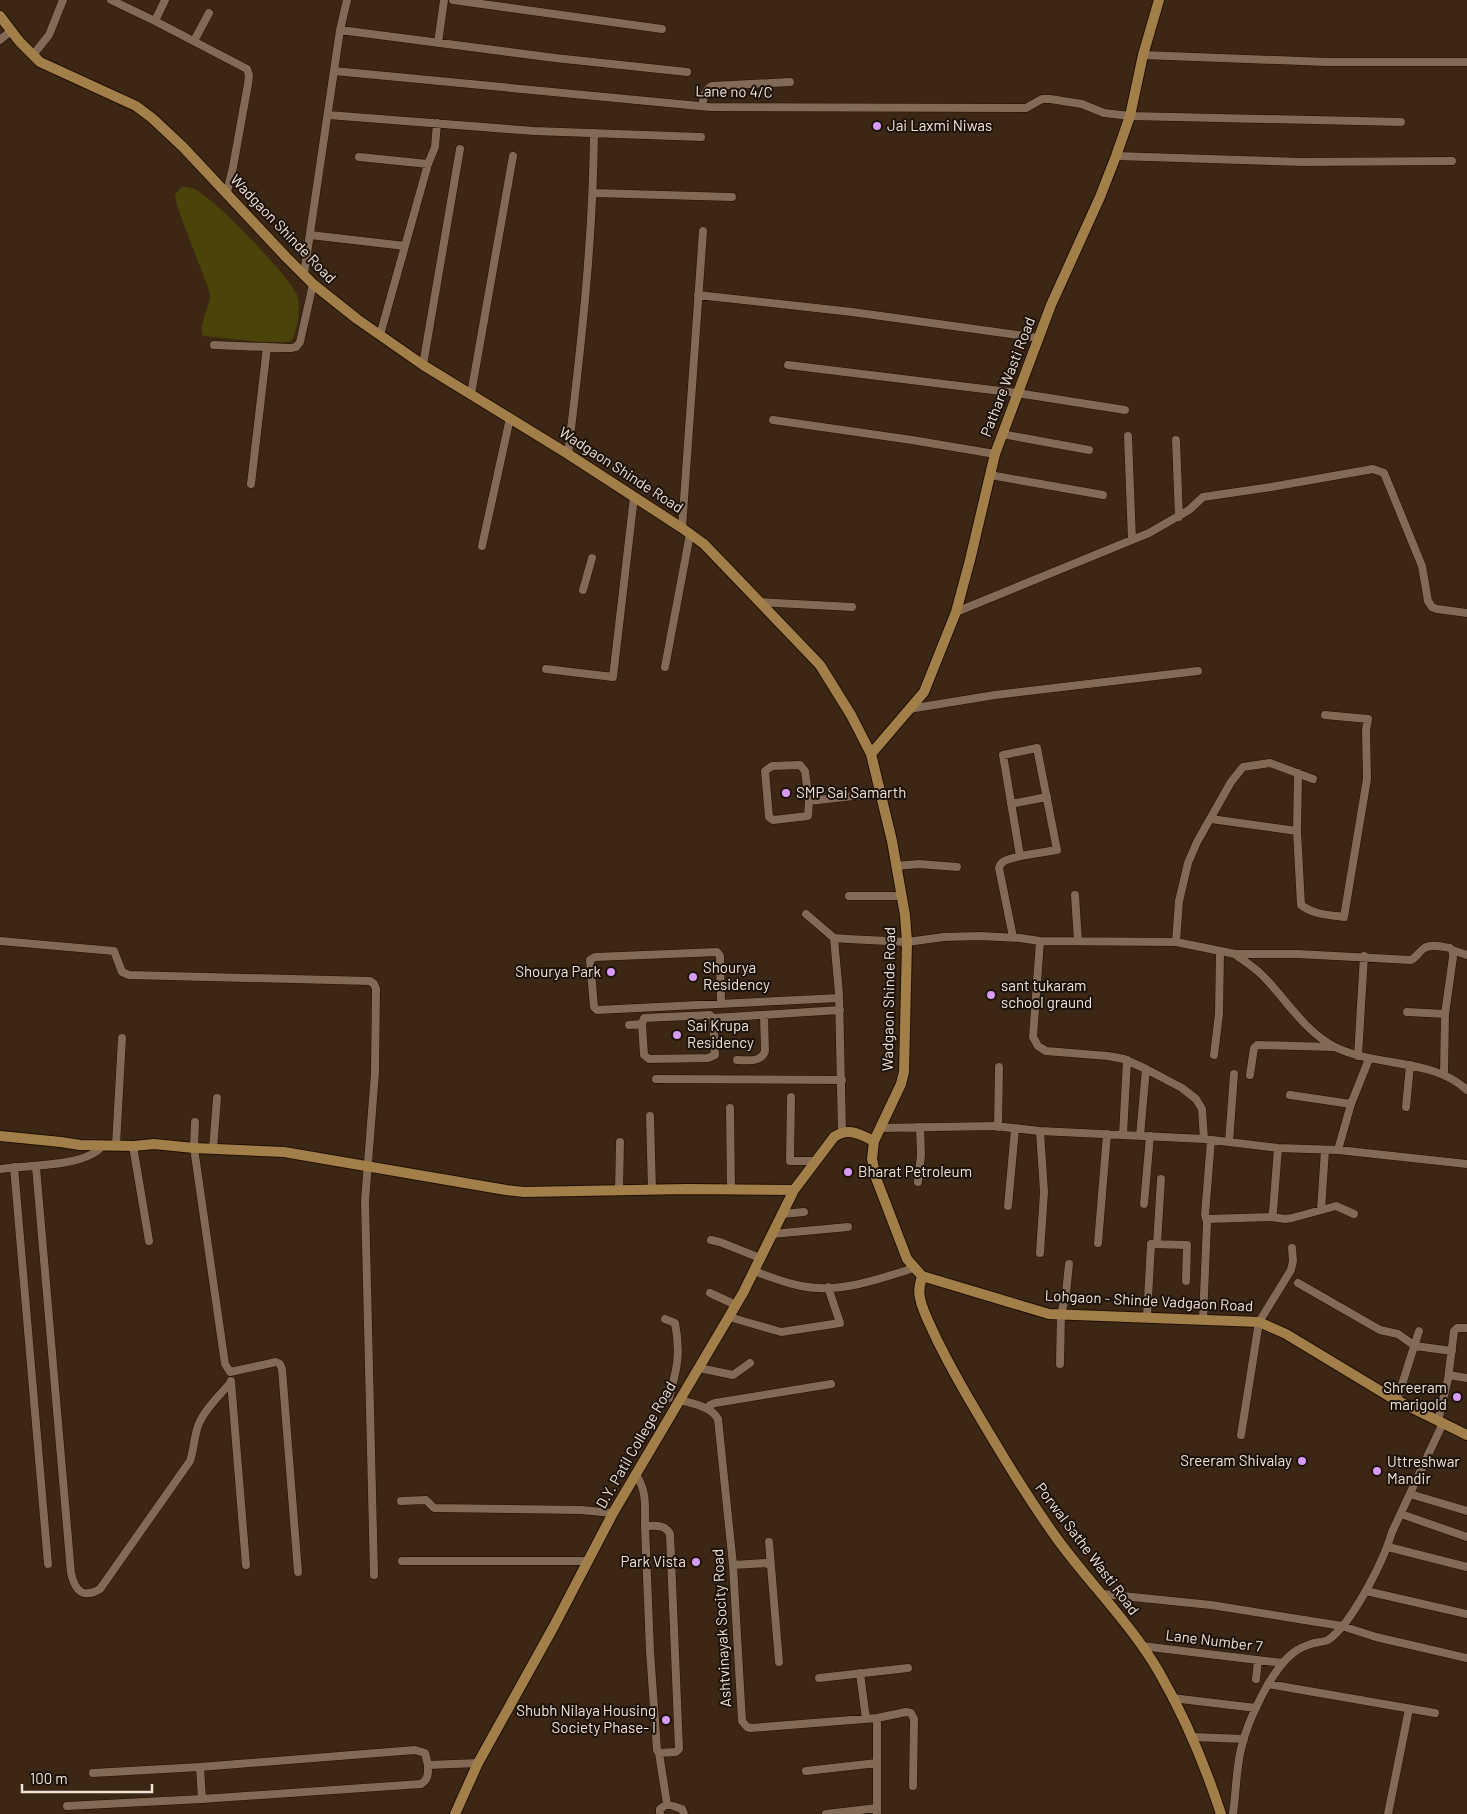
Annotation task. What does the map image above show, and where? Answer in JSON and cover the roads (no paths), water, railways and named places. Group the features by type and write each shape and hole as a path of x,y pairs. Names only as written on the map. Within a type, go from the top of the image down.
{"street":[{"path":"33,55 49,35 63,0"},
{"path":"111,0 239,63 247,69 249,75 233,167 226,192"},
{"path":"155,21 165,0"},
{"path":"304,274 340,30 347,0"},
{"path":"438,43 444,0"},
{"path":"453,0 662,29"},
{"name":"Pathare Wasti Road","path":"871,754 924,692 956,612 995,454 1051,305 1100,197 1116,156 1130,116 1143,55 1160,0"},
{"path":"194,41 209,14"},
{"name":"Wadgaon Shinde Road","path":"0,16 11,31 40,62 136,106 152,118 177,141 313,284 357,319 423,365 568,454 704,544 820,665 851,715 871,754 892,841 902,896 907,942 904,1072 901,1084 874,1142"},
{"path":"340,30 687,72"},
{"path":"0,40 11,31"},
{"path":"1143,55 1326,62 1467,62"},
{"name":"Lane no 4/C","path":"334,71 702,106 1026,108 1042,98 1050,98 1082,104 1104,113 1130,116 1402,122"},
{"path":"702,106 704,94 712,86 790,82"},
{"path":"328,115 534,131 701,137"},
{"path":"380,335 428,164 435,147 437,123"},
{"path":"568,454 584,324 594,193 594,133"},
{"path":"423,365 460,149"},
{"path":"471,394 513,156"},
{"path":"1116,156 1302,162 1452,161"},
{"path":"359,157 428,164"},
{"path":"594,193 732,197"},
{"path":"665,667 686,531 703,231"},
{"path":"310,235 405,246"},
{"path":"214,345 296,347 300,342 313,284"},
{"path":"698,295 852,312 1039,338"},
{"path":"251,484 267,347"},
{"path":"788,365 1017,393 1125,410"},
{"path":"482,546 510,418"},
{"path":"773,420 995,454"},
{"path":"1002,434 1088,450"},
{"path":"1128,436 1132,540"},
{"path":"1176,440 1179,516"},
{"path":"956,612 1132,540 1194,507 1203,497 1374,469 1384,473 1422,566 1428,601 1436,609 1467,613"},
{"path":"990,475 1103,496"},
{"path":"546,669 614,677 634,497"},
{"path":"583,590 592,558"},
{"path":"759,602 852,607"},
{"path":"909,709 995,695 1198,671"},
{"path":"1298,773 1297,831 1301,905 1308,910 1318,913 1344,917 1367,779 1366,730 1368,719 1325,715"},
{"path":"1013,937 999,868 1000,863 1020,856 1057,850 1037,748 1003,755 1020,856"},
{"path":"1176,942 1179,902 1188,863 1197,842 1230,782 1243,767 1270,763 1313,779"},
{"path":"800,764 805,770 808,801 808,816 777,820 768,817 765,771 772,766 800,764"},
{"path":"808,801 880,793"},
{"path":"1011,804 1047,797"},
{"path":"1211,819 1297,831"},
{"path":"896,866 919,864 958,867"},
{"path":"1075,895 1078,942"},
{"path":"849,896 902,896"},
{"path":"806,914 834,938 907,942 944,937 1013,937 1040,941 1078,942 1176,942 1235,954 1364,956 1411,960 1416,958 1425,947 1431,945 1450,948 1467,955"},
{"path":"834,938 840,1010 842,1132 849,1131 859,1134 874,1142"},
{"path":"0,941 114,951 122,972 129,975 370,981 374,984 376,989 375,1073 365,1201 374,1575"},
{"path":"1040,941 1033,1037 1038,1046 1046,1051 1108,1056 1127,1060 1182,1088 1196,1099 1202,1109 1207,1139 1206,1214 1208,1222 1203,1319"},
{"path":"1444,1075 1445,1014 1453,957 1452,950"},
{"path":"1214,1055 1219,1014 1220,951"},
{"path":"722,1003 720,956 717,952 595,957 590,960 593,1004 597,1010 839,998"},
{"path":"1235,954 1260,973 1295,1014 1322,1039 1334,1047 1369,1059 1392,1060 1444,1075 1453,1079 1467,1090"},
{"path":"1358,1056 1364,956"},
{"path":"713,1018 715,1055 708,1058 649,1059 644,1055 642,1024 644,1018 706,1014 713,1018 840,1010"},
{"path":"1407,1012 1445,1014"},
{"path":"737,1060 760,1060 764,1056 764,1015"},
{"path":"629,1025 642,1024"},
{"path":"116,1145 122,1038"},
{"path":"1250,1075 1254,1048 1257,1045 1334,1047"},
{"path":"1338,1150 1351,1104 1369,1059"},
{"path":"1123,1135 1127,1060"},
{"path":"1406,1107 1410,1065"},
{"path":"998,1127 999,1067"},
{"path":"1140,1136 1146,1069"},
{"path":"1229,1142 1234,1074"},
{"path":"656,1079 842,1080"},
{"path":"1290,1095 1351,1104"},
{"path":"791,1097 790,1161 816,1161"},
{"path":"213,1149 217,1098"},
{"path":"730,1108 731,1190"},
{"path":"650,1116 652,1190"},
{"path":"195,1122 194,1148 225,1364 230,1372 246,1565"},
{"path":"918,1182 921,1155 920,1127"},
{"path":"881,1128 998,1127 1040,1131 1207,1139 1278,1148 1338,1150 1467,1164"},
{"path":"1008,1206 1015,1129"},
{"path":"1040,1131 1044,1192 1040,1253"},
{"name":"D.Y. Patil College Road","path":"455,1814 478,1763 613,1512 736,1305 794,1190 834,1137 842,1132"},
{"path":"1098,1243 1107,1134"},
{"path":"0,1136 80,1146 154,1144 194,1148 284,1152 524,1192 794,1190"},
{"path":"1144,1204 1150,1136"},
{"path":"619,1190 620,1142"},
{"name":"Lohgaon - Shinde Vadgaon Road","path":"874,1142 872,1160 876,1178 906,1259 922,1276 963,1290 1049,1314 1259,1322 1286,1334 1397,1400 1467,1435"},
{"path":"0,1169 36,1167 85,1158 98,1151 102,1146"},
{"path":"133,1146 149,1241"},
{"path":"1271,1217 1278,1148"},
{"path":"1321,1210 1325,1150"},
{"path":"14,1167 48,1564"},
{"path":"36,1167 72,1574 78,1590 86,1594 100,1589 190,1461 202,1418 231,1382"},
{"path":"1157,1244 1160,1179"},
{"path":"1208,1222 1208,1219 1214,1218 1271,1217 1285,1219 1336,1206 1354,1214"},
{"path":"782,1214 804,1212"},
{"path":"772,1234 848,1227"},
{"path":"711,1240 760,1258"},
{"path":"1147,1317 1151,1244 1187,1245 1186,1281"},
{"path":"1240,1435 1259,1322 1291,1270 1294,1260 1292,1248"},
{"path":"1060,1364 1061,1315 1066,1293 1069,1264"},
{"path":"754,1271 780,1281 804,1287 828,1287 854,1285 914,1268"},
{"name":"Porwal Sathe Wasti Road","path":"922,1276 918,1289 920,1298 927,1319 948,1362 1030,1499 1059,1541 1103,1594 1142,1646 1159,1672 1192,1737 1210,1780 1221,1814"},
{"path":"1298,1283 1380,1330 1398,1334 1415,1346 1452,1351"},
{"path":"729,1317 781,1332 840,1323 828,1287"},
{"path":"710,1293 736,1305"},
{"path":"665,1319 675,1323 679,1342 676,1372 669,1398"},
{"path":"1233,1814 1240,1750 1256,1708 1268,1684 1293,1652 1312,1644 1327,1641 1342,1626 1366,1591 1388,1547 1392,1532 1440,1422 1455,1329 1460,1327 1467,1328"},
{"path":"1397,1400 1419,1331"},
{"path":"230,1372 276,1362 280,1364 298,1572"},
{"path":"699,1368 734,1375 750,1364"},
{"path":"1449,1375 1467,1378"},
{"path":"680,1400 709,1409 710,1405 715,1402 831,1384"},
{"name":"Ashtvinayak Socity Road","path":"709,1409 715,1413 718,1419 733,1565 742,1721 747,1727 751,1728 878,1718 906,1712 911,1713 914,1719 913,1786"},
{"path":"636,1475 644,1490 654,1712 657,1750 668,1804"},
{"path":"1410,1494 1467,1511"},
{"path":"401,1501 426,1500 434,1508 613,1512"},
{"path":"1401,1514 1467,1537"},
{"path":"645,1526 664,1527 668,1529 670,1534 679,1748 676,1752 659,1753"},
{"path":"769,1542 779,1662"},
{"path":"1388,1547 1467,1567"},
{"path":"402,1560 588,1561"},
{"path":"733,1565 766,1563 771,1566"},
{"path":"1366,1591 1467,1614"},
{"path":"1103,1594 1211,1605 1342,1626 1376,1637 1467,1658"},
{"name":"Lane Number 7","path":"1142,1646 1283,1663"},
{"path":"1256,1679 1258,1660"},
{"path":"820,1678 908,1668"},
{"path":"860,1673 866,1719"},
{"path":"1268,1684 1435,1713"},
{"path":"1172,1698 1256,1708"},
{"path":"1388,1814 1409,1709"},
{"path":"826,1814 877,1811 878,1718"},
{"path":"1192,1737 1244,1739"},
{"path":"67,1806 421,1784 426,1781 428,1765 425,1753 415,1750 200,1767 93,1773"},
{"path":"428,1765 478,1763"},
{"path":"806,1771 877,1763"},
{"path":"200,1767 202,1799"},
{"path":"660,1814 660,1809 668,1804"},
{"path":"668,1804 682,1809 684,1814"}],"place":[{"name":"Jai Laxmi Niwas","path":"877,126"},
{"name":"SMP Sai Samarth","path":"786,793"},
{"name":"Shourya Park","path":"611,972"},
{"name":"Shourya Residency","path":"693,977"},
{"name":"sant tukaram school graund","path":"991,995"},
{"name":"Sai Krupa Residency","path":"677,1035"},
{"name":"Bharat Petroleum","path":"848,1172"},
{"name":"Shreeram marigold","path":"1457,1397"},
{"name":"Sreeram Shivalay","path":"1302,1461"},
{"name":"Uttreshwar Mandir","path":"1377,1471"},
{"name":"Park Vista","path":"696,1562"},
{"name":"Shubh Nilaya Housing Society Phase- I","path":"666,1720"}]}
